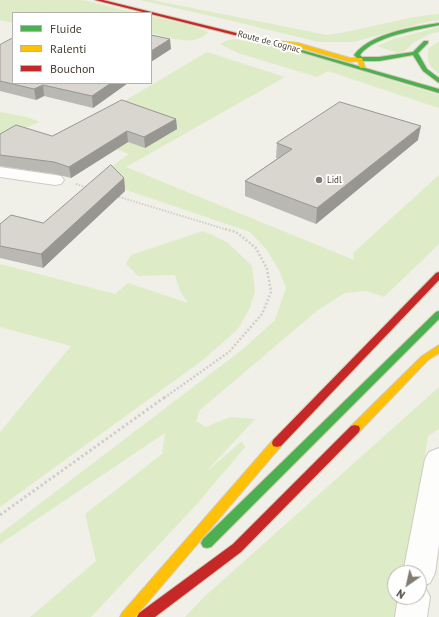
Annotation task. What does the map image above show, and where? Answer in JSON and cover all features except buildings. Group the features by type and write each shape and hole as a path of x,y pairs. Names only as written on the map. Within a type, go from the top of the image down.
{"main road":[{"name":"Route de Cognac","path":"97,0 147,12"},
{"name":"Route de Cognac","path":"130,0 210,18 318,46 361,63 439,90"},
{"name":"Route de Cognac","path":"152,13 277,43 298,45 361,63 439,82"},
{"path":"435,37 425,42 415,53 361,63 357,54 359,49 366,45 399,34 439,24"},
{"path":"353,46 366,45"},
{"path":"318,46 340,47"},
{"path":"415,53 424,70 439,82"},
{"path":"127,617 264,457 439,275"},
{"path":"201,550 439,314"},
{"path":"144,617 237,548 425,358 439,348"},
{"path":"133,617 178,572"}],"street":[{"path":"0,172 55,180"},
{"path":"420,565 439,459"},
{"path":"411,617 413,605"}],"path":[{"path":"55,180 90,188"},
{"path":"0,515 229,352 262,314 271,292 267,269 256,248 236,232 112,194"}],"green space":[{"path":"0,0 83,0 133,12 12,12 12,23 0,20"},
{"path":"140,0 152,0 327,35 439,14 439,20 422,23 354,42 318,42"},
{"path":"152,16 193,26 208,32 202,37 196,39 173,39 152,33"},
{"path":"439,27 439,32 430,34 413,43 405,51 398,53 377,46 394,39"},
{"path":"234,39 291,50 439,95 439,108 328,71 317,77 238,53 220,44"},
{"path":"439,41 439,74 429,63 428,56 429,48"},
{"path":"207,52 285,77 126,167 354,260 353,253 439,175 439,244 384,297 366,291 345,293 318,310 200,410 196,421 206,427 230,417 255,419 205,473 242,441 245,447 197,504 91,617 30,617 96,561 85,514 162,454 165,433 0,544 0,534 243,349 275,320 286,288 279,270 266,249 250,232 94,179 129,154 72,132"},
{"path":"0,112 27,117 40,122 0,137"},
{"path":"203,231 227,242 252,266 255,291 250,308 238,329 203,360 0,507 0,432 71,346 0,327 0,264 115,294 128,283 188,303 180,291 175,275 138,276 126,264 131,255"},
{"path":"439,387 439,429 428,436 407,565 387,565 387,605 401,605 399,617 185,617 203,598"}],"traffic: fast":[{"path":"415,53 379,59 360,59 357,55 361,49 381,39 407,31 439,24"},
{"path":"426,42 415,53 425,70 439,81"},
{"path":"286,46 439,91"},
{"path":"207,543 439,314"}],"traffic: slow":[{"path":"277,43 298,45 350,60 360,59 362,67"},
{"path":"355,429 425,358 439,348"},
{"path":"127,617 277,443"}],"traffic: jam":[{"path":"97,0 146,12"},
{"path":"152,13 286,46"},
{"path":"277,443 439,275"},
{"path":"144,617 237,548 355,429"}],"place":[{"name":"Lidl","path":"319,180"}]}
